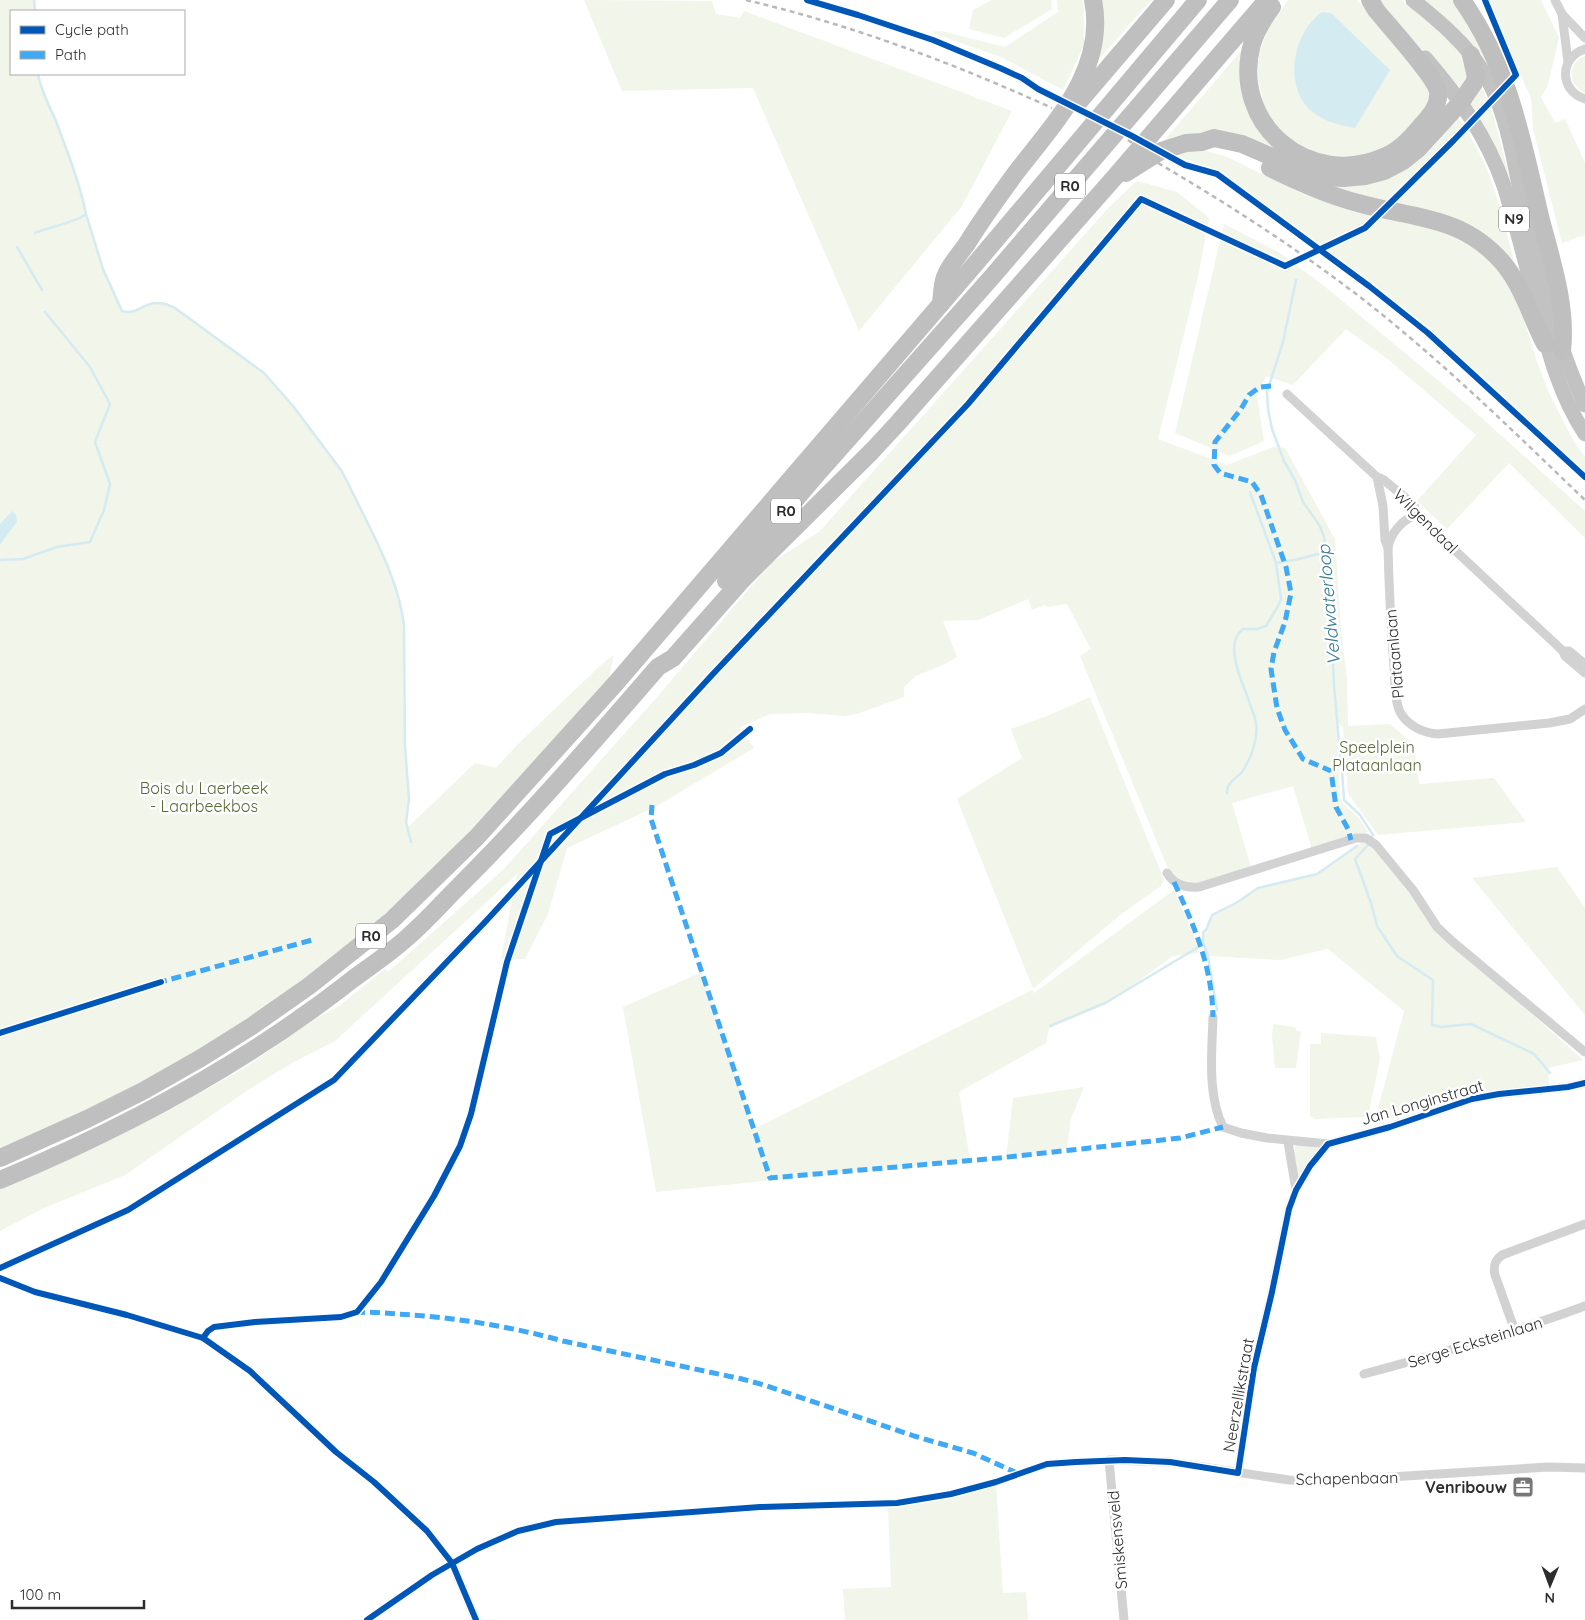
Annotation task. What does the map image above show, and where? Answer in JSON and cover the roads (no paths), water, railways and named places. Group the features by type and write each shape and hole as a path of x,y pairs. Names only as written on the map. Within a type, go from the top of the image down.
{"highway":[{"path":"941,304 945,277 1000,196 1051,130 1078,88 1088,66 1094,45 1096,18 1094,0"},
{"path":"1051,130 1062,122 1166,0"},
{"name":"R0","path":"0,1158 127,1099 201,1058 252,1026 309,986 392,920 477,837 616,683 941,304 1198,0"},
{"name":"R0","path":"0,1180 94,1138 153,1109 206,1079 261,1046 311,1012 410,936 501,844 578,760 658,667 666,652 818,473 997,270 1230,0"},
{"path":"658,667 673,658 743,579 872,452 1114,178 1266,0"},
{"path":"1276,0 1252,43 1248,68 1254,106 1270,132 1293,150 1320,163 1339,166 1365,164 1387,156 1407,143 1435,110 1438,100 1438,90 1430,76 1371,0"},
{"name":"N9","path":"1371,0 1380,6 1422,54 1460,102 1484,141 1504,186 1554,347 1585,405"},
{"name":"N9","path":"1413,0 1437,20 1472,55 1492,89 1501,112 1544,290 1554,347 1556,376 1566,401 1585,434"},
{"path":"1202,142 1242,156 1325,193 1358,203 1447,224 1472,235 1491,250 1512,275 1554,347 1564,332 1556,278 1518,120 1506,84 1490,46 1462,0"},
{"path":"1114,178 1132,171 1161,150 1186,142 1202,142 1214,138 1242,144 1302,170 1324,177 1365,176 1384,171 1418,149 1474,84 1476,77 1472,55"}],"street":[{"path":"1555,0 1562,14 1585,38"},
{"path":"1562,14 1568,62"},
{"path":"1585,49 1572,56 1565,71 1567,84 1572,92 1585,99"},
{"name":"Wilgendaal","path":"1287,394 1377,477 1384,480 1414,505 1416,514 1585,673"},
{"name":"Plataanlaan","path":"1377,477 1388,548"},
{"name":"Plataanlaan","path":"1416,514 1410,516 1396,530 1389,540 1388,548 1389,601 1397,698 1402,714 1410,723 1422,731 1438,734 1549,723 1570,719 1585,708"},
{"name":"Wilgendaal","path":"1563,651 1569,651 1585,664"},
{"path":"1167,873 1170,879 1179,885 1199,887 1356,838 1366,838 1376,845 1413,890 1438,927 1452,942 1585,1052"},
{"name":"Jan Longinstraat","path":"1213,1017 1211,1073 1219,1118 1224,1126 1241,1134 1288,1142 1328,1144 1390,1127 1472,1099 1500,1094 1568,1088 1585,1083"},
{"path":"1288,1142 1296,1190"},
{"name":"Neerzellikstraat","path":"1238,1473 1254,1368 1289,1209 1296,1190 1310,1166 1328,1144"},
{"path":"1516,1331 1495,1275 1494,1267 1497,1258 1585,1224"},
{"name":"Serge Ecksteinlaan","path":"1364,1374 1516,1331 1585,1306"},
{"name":"Schapenbaan","path":"1109,1460 1170,1462 1290,1480 1326,1481 1548,1467 1585,1468"},
{"name":"Smiskensveld","path":"1109,1460 1124,1620"},
{"path":"452,1563 476,1620"}],"water":[{"path":"1322,12 1331,13 1390,70 1355,128 1330,122 1319,117 1309,109 1301,98 1296,85 1294,72 1295,58 1299,44 1304,32"},
{"path":"12,511 16,515 17,522 0,545 0,524"}],"waterway":[{"path":"34,0 35,10"},
{"path":"35,233 83,217 86,214 73,167 38,75"},
{"path":"86,214 103,269 122,311 134,311 157,303 175,308 264,373 293,406 341,470 348,483 389,570 401,606 404,625 405,746 409,799 406,822 411,842"},
{"path":"17,247 42,290"},
{"name":"Veldwaterloop","path":"1296,280 1283,342 1267,392 1268,409 1272,429 1284,461 1295,480 1303,502 1320,526 1324,537 1330,592 1334,685 1341,765"},
{"path":"0,560 23,559 57,547 90,542 104,510 110,484 95,442 110,404 90,367 45,312"},
{"path":"1250,492 1276,563"},
{"path":"1227,793 1228,786 1242,772 1248,761 1255,742 1256,730 1254,714 1235,661 1234,648 1236,638 1243,629 1257,629 1266,626 1278,606 1281,599 1276,563 1325,552"},
{"name":"Veldwaterloop","path":"1342,770 1344,800 1360,815 1373,835 1372,837"},
{"name":"Veldwaterloop","path":"1368,845 1355,859 1377,926 1397,956 1433,980 1432,1025 1441,1027 1471,1024 1534,1054 1550,1073"},
{"path":"1217,1010 1208,956 1203,942 1203,932 1206,930 1212,915 1236,903 1258,888 1317,874 1357,846"},
{"path":"1050,1026 1107,1002 1200,946"}],"railway":[{"path":"746,0 825,21 902,46 1015,91 1052,108"},
{"path":"1128,140 1134,144"},
{"path":"1158,163 1261,227 1360,297 1447,370 1585,500"}],"place":[{"name":"Venribouw","path":"1523,1487"}],"park label":[{"name":"Speelplein Plataanlaan","path":"1377,756"},
{"name":"Bois du Laerbeek - Laarbeekbos","path":"204,797"}]}
